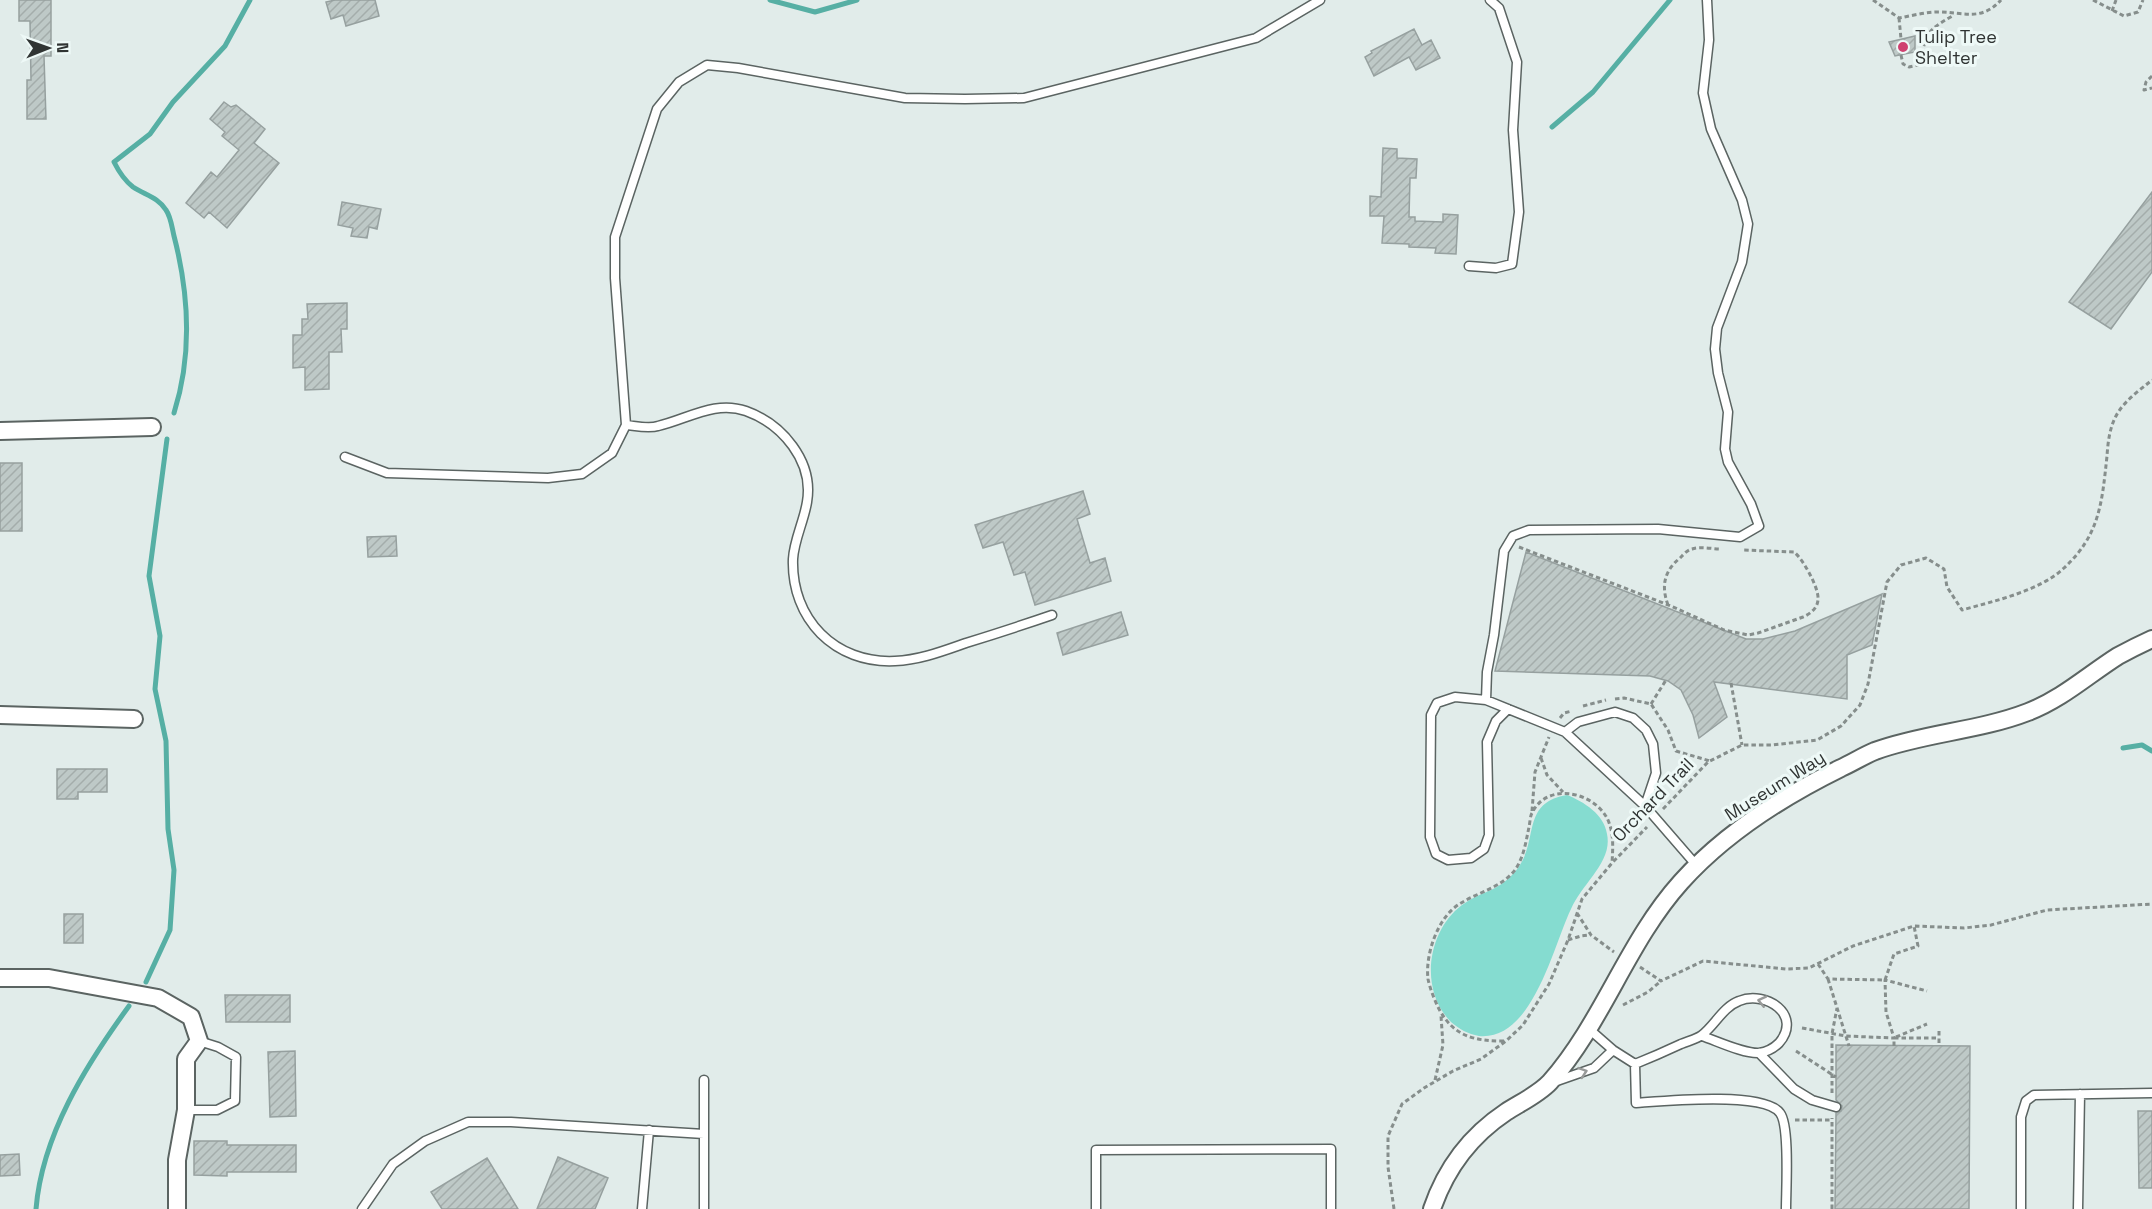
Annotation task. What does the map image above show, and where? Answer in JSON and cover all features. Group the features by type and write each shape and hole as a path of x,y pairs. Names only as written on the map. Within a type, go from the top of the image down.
{"street":[{"path":"0,431 152,427"},
{"name":"Museum Way","path":"1432,1209 1440,1185 1455,1159 1478,1135 1502,1115 1548,1084 1589,1029 1654,917 1697,867 1749,822 1823,777 1875,751 2002,721 2031,711 2064,694 2118,656 2152,639"},
{"path":"0,715 134,719"},
{"path":"0,978 49,978 158,998 192,1017 199,1041 186,1059 186,1110 177,1160 177,1209"}],"lane":[{"path":"345,457 387,473 548,478 582,474 612,453 626,425 615,278 615,237 657,109 679,82 707,65 738,68 905,98 1024,98 1256,38 1320,0"},
{"path":"1469,266 1496,268 1512,264 1520,212 1513,130 1517,62 1499,8 1490,0"},
{"path":"1486,700 1487,672 1504,551 1513,536 1530,530 1658,529 1740,537 1759,526 1751,504 1728,462 1725,449 1728,412 1718,373 1715,349 1717,328 1742,262 1748,224 1742,200 1711,129 1703,93 1709,40 1707,0"},
{"path":"626,425 656,427 712,408 723,407 746,411 766,420 780,430 793,445 801,460 807,482 807,500 793,557 797,598 820,635 839,649 868,660 894,661 922,657 1052,615"},
{"path":"1508,709 1496,721 1487,742 1489,835 1484,849 1471,858 1448,860 1436,854 1430,837 1431,715 1437,703 1455,697 1486,700 1565,732 1645,806 1697,867"},
{"path":"1565,732 1578,722 1615,712 1633,718 1646,730 1653,744 1656,773 1645,806"},
{"path":"1635,1064 1702,1036 1716,1018 1738,1001 1762,998 1777,1006 1785,1014 1788,1025 1785,1036 1775,1048 1760,1053 1746,1051 1702,1036"},
{"path":"1589,1029 1613,1050 1635,1064"},
{"path":"186,1110 217,1110 235,1101 236,1057 218,1047 199,1041"},
{"path":"1548,1084 1594,1068 1613,1050"},
{"path":"1760,1053 1794,1089 1812,1100 1834,1107"},
{"path":"1635,1064 1636,1103 1737,1099 1758,1101 1772,1106 1781,1113 1786,1126 1786,1209"},
{"path":"704,1080 704,1209"},
{"path":"2021,1209 2021,1117 2026,1101 2034,1095 2152,1093"},
{"path":"2078,1209 2080,1094"},
{"path":"362,1209 393,1164 425,1141 468,1122 511,1122 704,1134"},
{"path":"642,1209 649,1130"},
{"path":"1096,1209 1096,1150 1331,1149 1331,1209"}],"path":[{"path":"1873,0 1899,18 1938,12 1975,15 1994,8 2001,0"},
{"path":"2093,0 2124,16 2138,12 2143,0"},
{"path":"2112,11 2116,0"},
{"path":"1901,55 1903,64 1909,67 1918,65 1927,36 1955,15"},
{"path":"1899,18 1901,39"},
{"path":"2152,76 2146,82 2144,90 2152,88"},
{"name":"Orchard Trail","path":"1394,1209 1388,1167 1388,1136 1402,1104 1465,1064 1481,1059 1523,1025 1549,984 1582,899 1612,862 1710,761 1742,745 1772,745 1817,740 1841,726 1860,705 1868,684 1887,582 1901,565 1926,558 1944,569 1947,587 1962,610 2025,590 2044,582 2064,569 2090,538 2100,511 2109,437 2118,412 2152,380"},
{"path":"1509,543 1668,605 1724,630 1748,635 1771,629 1809,614 1816,606 1819,598 1816,589 1801,558 1794,552 1736,550"},
{"path":"1668,605 1664,594 1664,583 1666,573 1677,560 1692,549 1725,549"},
{"path":"1650,704 1666,680"},
{"path":"1731,683 1742,745"},
{"path":"1506,1041 1471,1038 1460,1033 1446,1021 1428,979 1429,957 1435,934 1458,904 1500,883 1514,870 1523,854 1532,813 1535,772 1554,727 1564,714 1596,701 1624,698 1650,704 1668,730 1676,751 1710,761"},
{"path":"1540,756 1547,775 1563,792"},
{"path":"1532,813 1543,801 1563,792 1582,796 1598,805 1607,818 1612,833 1612,862"},
{"path":"1617,1011 1661,981 1703,961 1809,969 1853,946 1914,926 1964,928 1991,925 2047,910 2152,904"},
{"path":"1577,913 1590,935 1661,981"},
{"path":"1894,1046 1894,1038 1886,1012 1885,981 1894,954 1918,946 1914,926"},
{"path":"1568,940 1590,935"},
{"path":"1818,964 1828,980 1848,1046"},
{"path":"1828,980 1885,981 1927,991"},
{"path":"1832,1209 1834,1075 1832,1034 1837,1008"},
{"path":"1434,1082 1443,1045 1441,1013"},
{"path":"1894,1038 1927,1024"},
{"path":"1802,1028 1846,1036 1939,1038"},
{"path":"1939,1031 1939,1046"},
{"path":"1796,1051 1834,1075"},
{"path":"1784,1121 1832,1120"}],"green space":[{"path":"1567,795 1586,805 1602,820 1608,844 1605,854 1576,899 1548,967 1527,1008 1514,1023 1498,1033 1479,1036 1467,1033 1451,1022 1441,1009 1434,994 1431,961 1441,930 1450,916 1462,905 1505,882 1511,876 1524,857 1537,814 1553,799"}],"building":[{"path":"19,0 51,0 51,56 44,56 46,119 27,119 27,80 31,80 30,21 19,21"},
{"path":"375,0 379,16 346,26 343,15 331,19 326,2"},
{"path":"1414,29 1422,45 1431,40 1440,58 1416,70 1409,57 1374,76 1365,57 1372,53 1371,51"},
{"name":"Tulip Tree Shelter","path":"1915,36 1915,52 1895,56 1889,42"},
{"path":"224,102 231,107 236,105 265,129 254,143 279,163 227,228 209,212 204,218 186,203 211,172 217,177 239,150 222,136 225,132 210,119"},
{"path":"1383,148 1397,149 1397,158 1417,159 1416,178 1410,178 1409,217 1415,217 1415,221 1443,222 1443,214 1458,215 1456,254 1435,253 1436,248 1382,243 1384,216 1370,216 1370,196 1381,197"},
{"path":"2152,192 2152,272 2111,329 2069,302"},
{"path":"342,202 381,209 377,229 369,227 367,238 351,236 353,228 338,225"},
{"path":"347,303 347,329 341,329 342,352 329,352 329,389 305,390 305,367 293,368 293,335 302,335 302,319 308,319 307,304"},
{"path":"0,463 22,463 22,531 0,531"},
{"path":"1083,491 1090,514 1077,519 1090,563 1105,558 1111,581 1035,605 1025,572 1014,575 1003,542 983,548 975,525"},
{"path":"396,536 397,556 368,557 367,537"},
{"path":"1526,552 1746,639 1763,639 1795,631 1882,594 1872,645 1847,655 1847,699 1714,682 1727,717 1699,738 1693,715 1681,690 1668,681 1650,676 1495,671"},
{"path":"1121,612 1128,635 1063,655 1057,633"},
{"path":"57,769 107,769 107,792 78,792 78,799 57,799"},
{"path":"64,914 83,914 83,943 64,943"},
{"path":"225,995 290,995 290,1022 226,1022"},
{"path":"1836,1045 1970,1046 1969,1209 1835,1209 1836,1113 1841,1111 1842,1106 1836,1100"},
{"path":"295,1051 296,1116 270,1117 268,1052"},
{"path":"2138,1111 2152,1111 2152,1188 2139,1188"},
{"path":"194,1141 227,1141 227,1145 296,1145 296,1172 227,1172 227,1176 194,1175"},
{"path":"19,1154 20,1175 0,1176 0,1155"},
{"path":"558,1157 608,1178 595,1209 537,1209"},
{"path":"487,1158 518,1209 442,1209 431,1192"}],"waterway":[{"path":"174,413 184,369 186,325 183,280 171,223 163,206 130,184 114,162 150,134 173,102 225,46 250,0"},
{"path":"770,0 815,12 857,0"},
{"path":"1552,127 1593,92 1670,0"},
{"path":"146,982 170,930 174,870 168,829 166,741 155,689 160,636 149,576 167,439"},
{"path":"2123,748 2142,745 2152,751"},
{"path":"36,1209 40,1181 57,1128 82,1077 129,1006"}],"place":[{"name":"Tulip Tree Shelter","path":"1903,47"}]}
